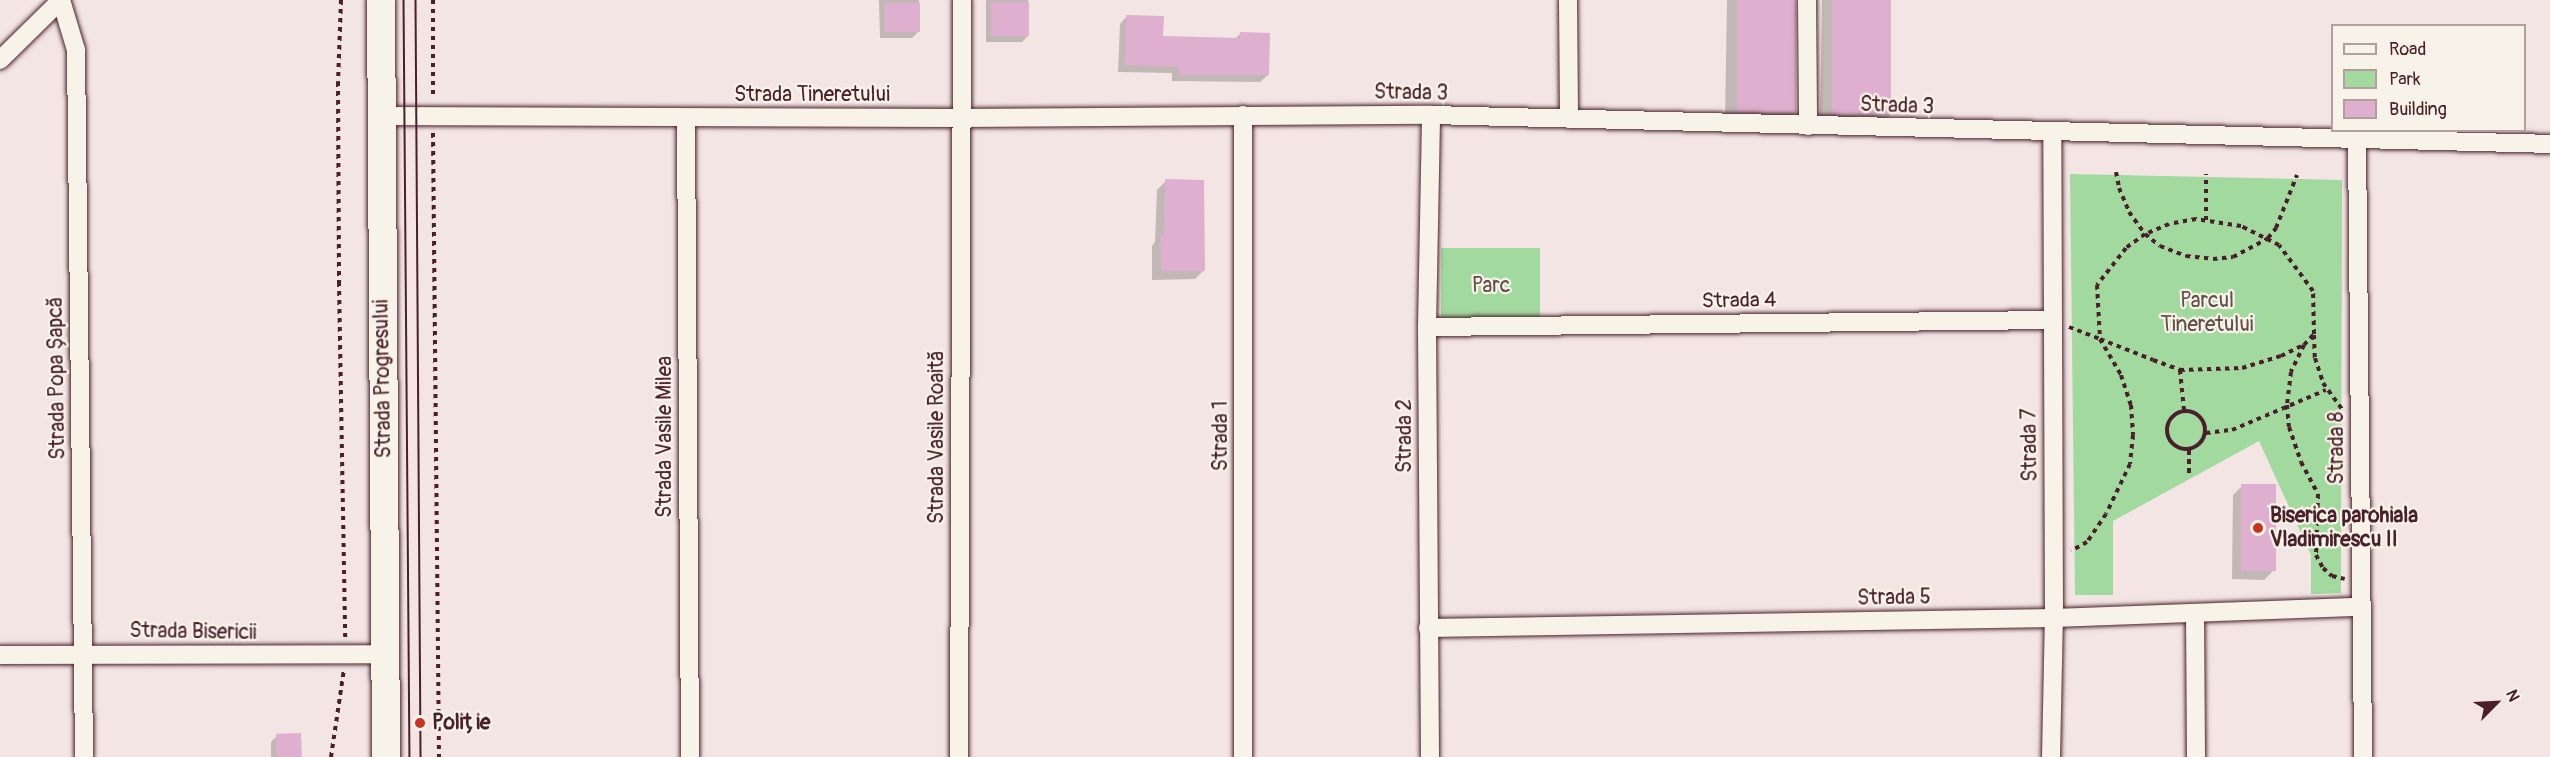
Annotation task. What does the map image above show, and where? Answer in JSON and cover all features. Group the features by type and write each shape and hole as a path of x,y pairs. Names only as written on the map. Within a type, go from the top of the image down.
{"main road":[{"name":"Strada Progresului","path":"381,0 386,757"}],"street":[{"path":"0,60 61,0"},
{"name":"Strada Popa Șapcă","path":"61,0 76,50 84,757"},
{"name":"Strada Vasile Roaită","path":"959,757 962,0"},
{"path":"1569,0 1569,119"},
{"path":"1807,0 1808,126"},
{"name":"Strada Tineretului","path":"380,116 960,118 1243,115"},
{"name":"Strada 3","path":"1243,115 1431,115 2052,133 2550,144"},
{"name":"Strada 1","path":"1243,115 1243,757"},
{"name":"Strada 2","path":"1430,757 1427,327 1431,115"},
{"name":"Strada Vasile Milea","path":"686,118 690,757"},
{"name":"Strada 7","path":"2051,757 2054,618 2052,133"},
{"name":"Strada 8","path":"2357,138 2363,757"},
{"name":"Strada 4","path":"1427,327 2051,320"},
{"name":"Strada 5","path":"1428,628 2054,618 2360,607"},
{"path":"2195,613 2196,757"},
{"name":"Strada Bisericii","path":"0,655 83,653 346,656 386,654"}],"path":[{"path":"331,757 346,656 339,282 341,0"},
{"path":"433,0 439,757"},
{"path":"2116,172 2119,188 2129,212 2145,234 2160,246 2186,256 2213,259 2233,257 2268,238 2276,228 2297,175"},
{"path":"2206,174 2206,220"},
{"path":"2070,552 2087,542 2106,514 2130,464 2133,435 2131,405 2121,375 2100,339 2097,285 2126,248 2145,234 2169,224 2196,219 2241,226 2279,245 2298,267 2313,291 2315,358 2326,390 2343,410"},
{"path":"2051,320 2180,370 2242,368 2282,356 2304,345"},
{"path":"2314,334 2304,345 2291,372 2287,405 2289,427 2301,462 2318,494 2316,555 2323,568 2332,576 2360,584"},
{"path":"2180,370 2184,410"},
{"path":"2206,433 2232,430 2326,390"},
{"path":"2184,410 2200,416 2206,433 2203,441 2189,450"},
{"path":"2184,410 2170,420 2168,437 2172,444 2189,450"},
{"path":"2189,450 2189,475"}],"green space":[{"name":"Parcul Tineretului","path":"2070,174 2342,180 2341,593 2311,594 2311,555 2259,441 2113,521 2113,595 2075,595"},
{"name":"Parc","path":"1441,248 1540,248 1540,322 1441,322"}],"building":[{"path":"1737,0 1796,0 1796,112 1737,112"},
{"path":"1832,0 1891,0 1891,114 1832,114"},
{"path":"991,2 1029,2 1029,36 991,36"},
{"path":"885,3 920,3 920,32 885,32"},
{"path":"1126,15 1164,16 1163,36 1240,38 1240,32 1270,33 1269,75 1179,75 1179,67 1125,65"},
{"path":"1165,179 1204,180 1205,271 1161,271 1160,235 1164,235"},
{"name":"Biserica parohiala Vladimirescu II","path":"2241,484 2276,484 2276,571 2241,571"},
{"path":"301,733 302,757 277,757 276,734"}],"tram line":[{"path":"404,0 410,757"},
{"path":"416,0 421,757"}],"place":[{"name":"Biserica parohiala Vladimirescu II","path":"2258,528"},
{"name":"Poliție","path":"420,723"}]}
